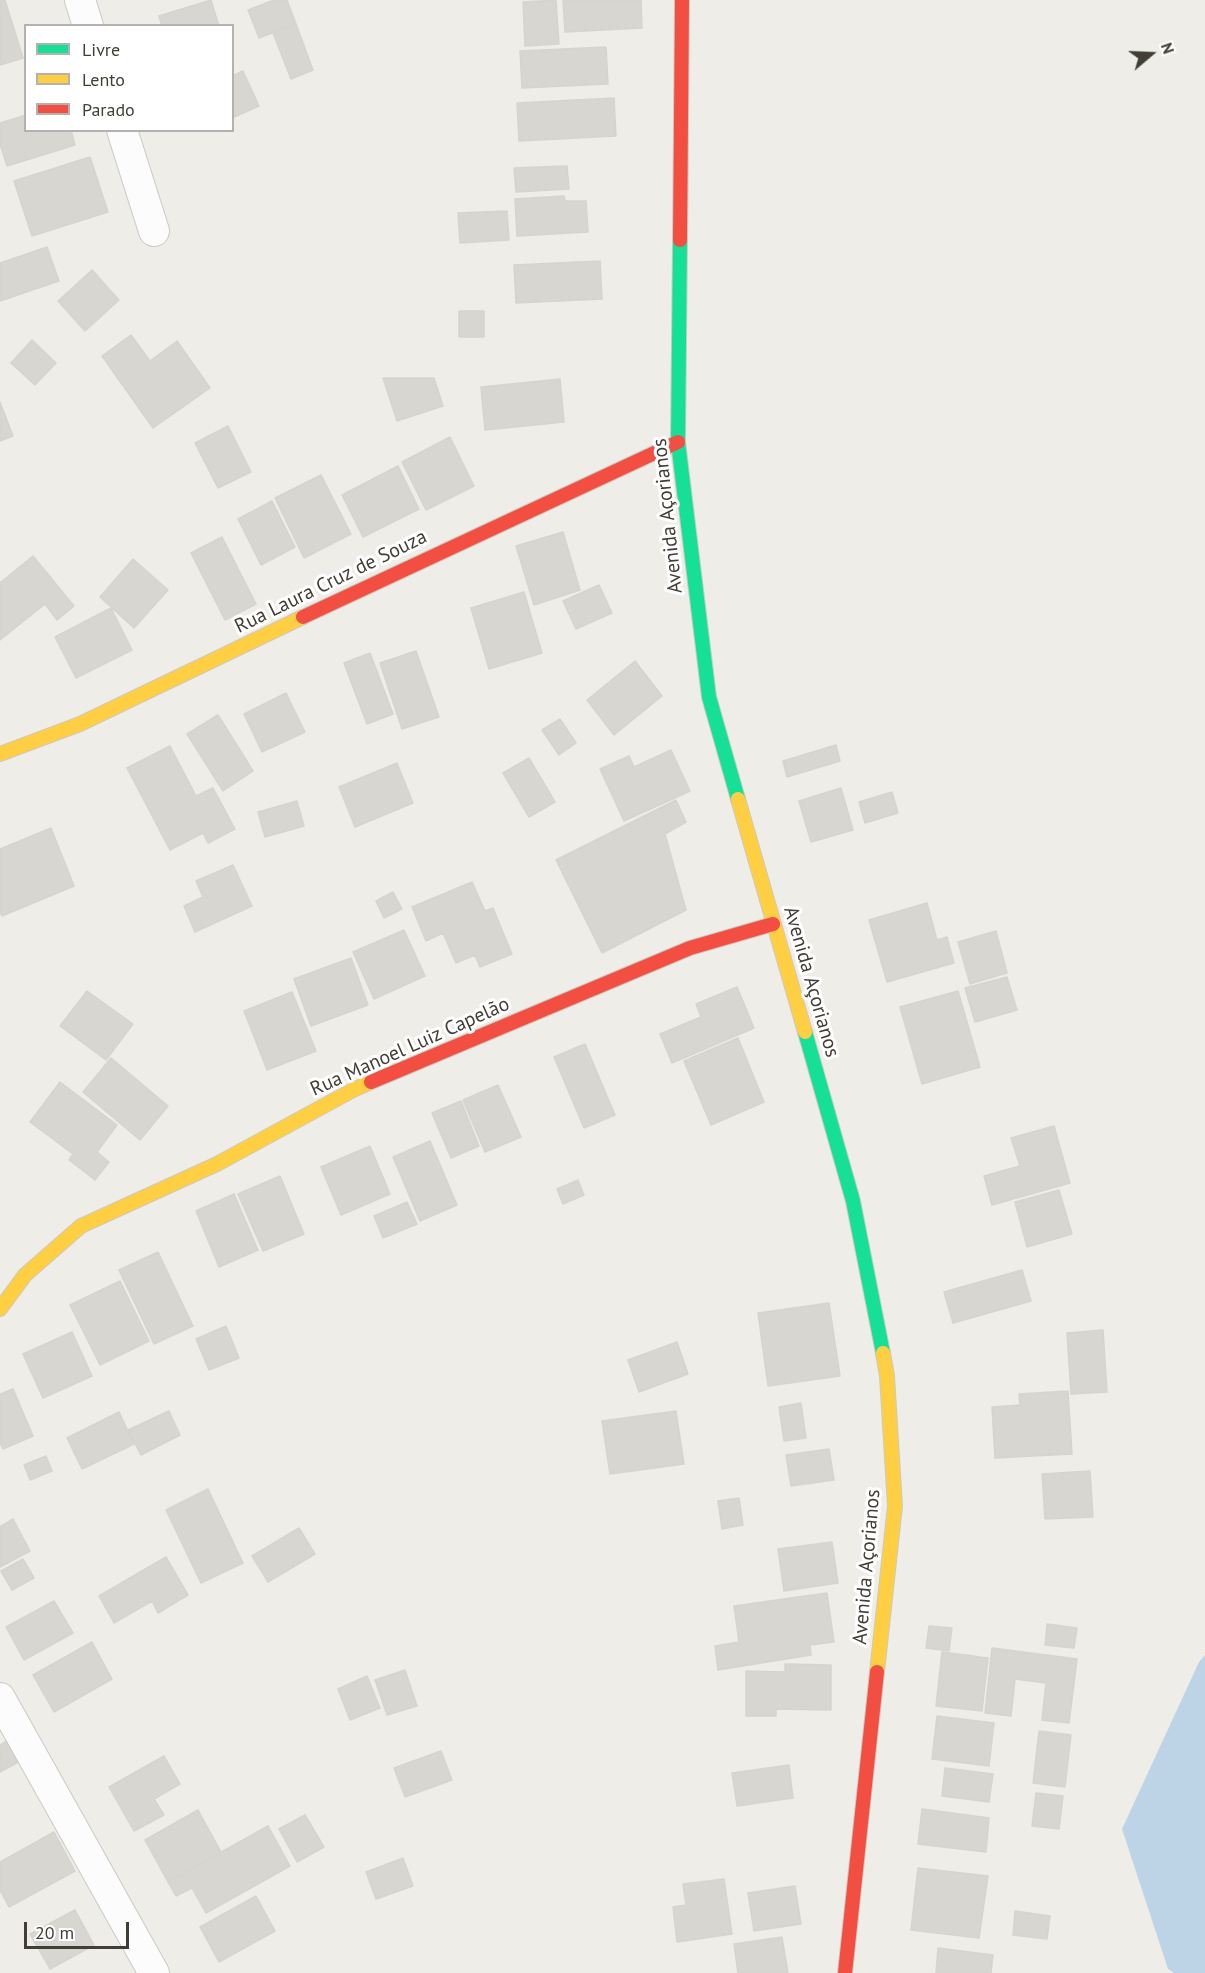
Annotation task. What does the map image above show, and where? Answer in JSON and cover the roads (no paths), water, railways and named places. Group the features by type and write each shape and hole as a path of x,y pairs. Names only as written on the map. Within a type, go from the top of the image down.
{"street":[{"path":"80,0 87,24"},
{"name":"Avenida Açorianos","path":"682,0 678,442 709,697 853,1201 887,1376 895,1506 845,1973"},
{"path":"123,132 154,231"},
{"name":"Rua Laura Cruz de Souza","path":"0,754 80,724 444,550 678,442"},
{"name":"Rua Manoel Luiz Capelão","path":"0,1309 25,1275 81,1226 217,1164 353,1090 690,948 773,924"},
{"path":"0,1698 154,1973"}],"water":[{"path":"1205,1655 1205,1973 1174,1973 1168,1969 1122,1829 1199,1662"}]}
